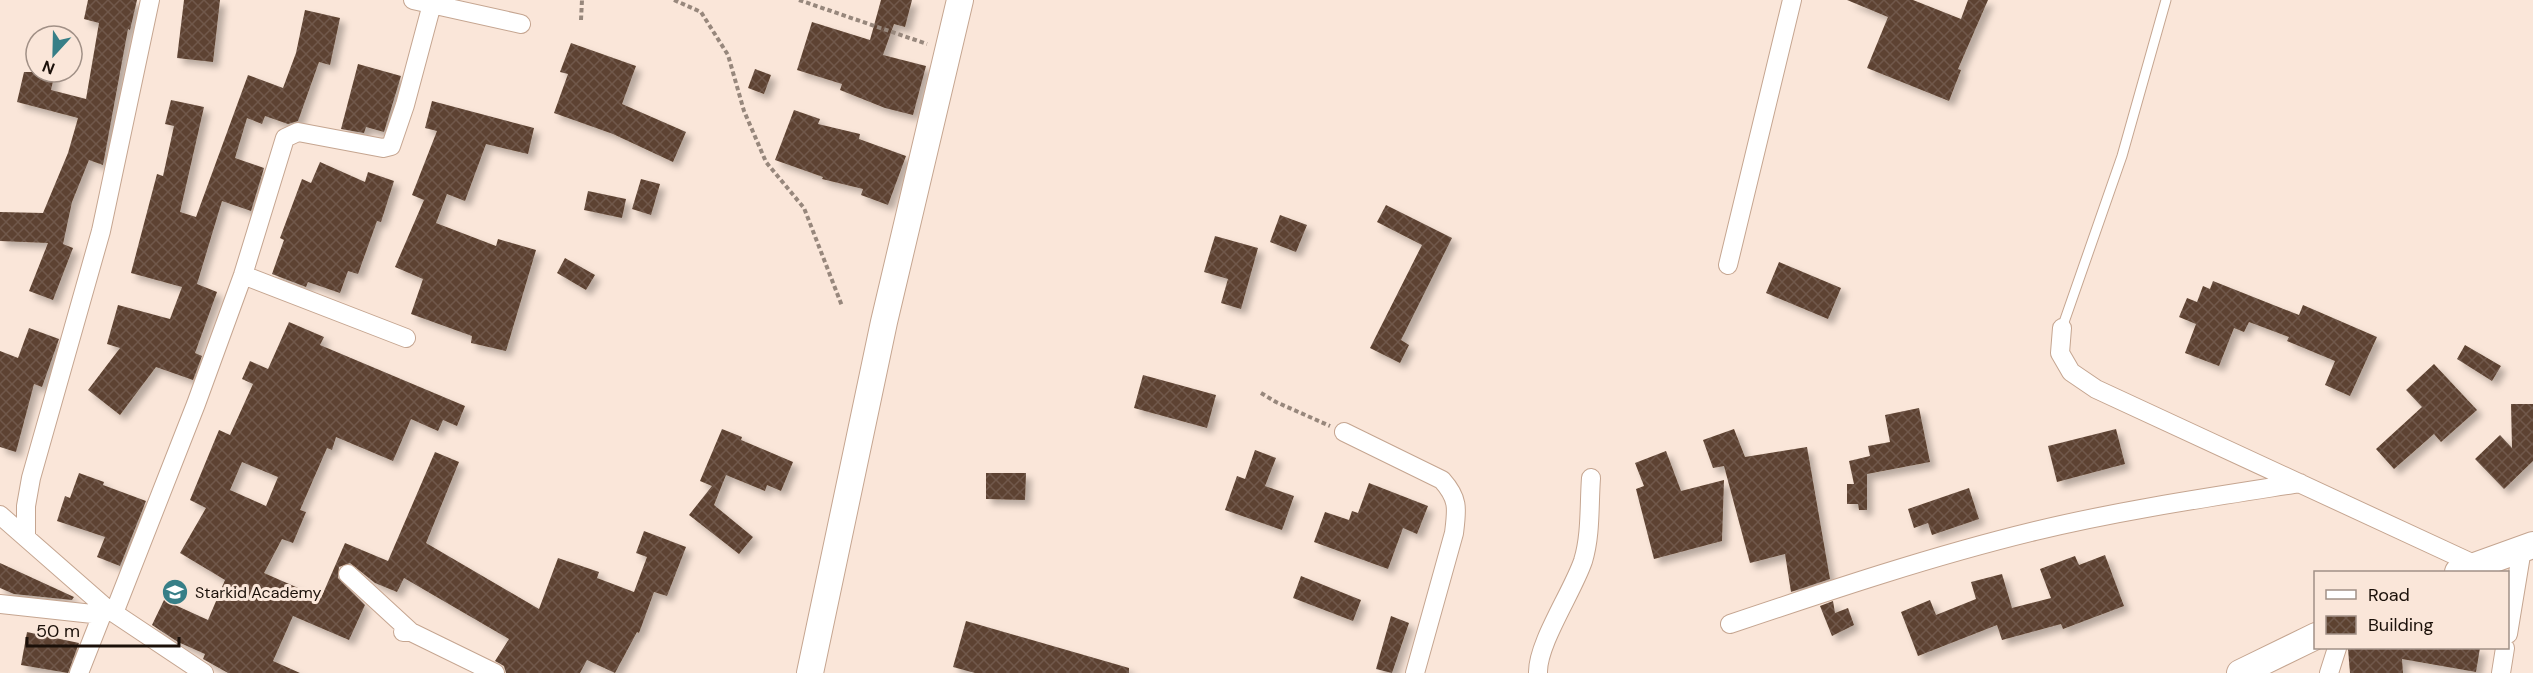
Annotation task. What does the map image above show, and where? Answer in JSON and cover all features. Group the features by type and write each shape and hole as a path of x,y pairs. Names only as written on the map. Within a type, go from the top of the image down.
{"street":[{"path":"26,538 26,506 37,456 101,231 150,0"},
{"path":"413,0 521,24"},
{"path":"810,673 884,322 960,0"},
{"path":"1728,265 1792,0"},
{"path":"79,673 107,612 243,274 285,138 290,133 298,132 383,148 391,146 432,4"},
{"path":"243,274 406,338"},
{"path":"2062,328 2060,353 2071,372 2096,389 2300,483 2467,569 2527,547"},
{"path":"1344,432 1442,480 1453,493 1457,509 1454,533 1415,673"},
{"path":"1538,673 1547,641 1583,560 1587,539 1591,478"},
{"path":"1730,624 1866,578 2035,531 2139,509 2300,483"},
{"path":"26,506 3,518 107,612 204,673"},
{"path":"2509,629 2527,547"},
{"path":"348,574 407,632 495,673"},
{"path":"0,604 107,612"},
{"path":"2240,673 2314,637"},
{"path":"2330,673 2337,649"},
{"path":"2501,673 2505,649"}],"lane":[{"path":"2062,328 2121,156 2166,0"}],"path":[{"path":"581,20 582,0"},
{"path":"674,0 701,12 728,55 744,111 766,162 804,208 842,306"},
{"path":"799,0 948,51"},
{"path":"1262,393 1276,402 1344,432"}],"building":[{"path":"88,0 137,0 130,30 128,29 103,165 89,160 72,202 63,244 73,248 53,300 29,291 48,243 0,241 0,212 43,213 68,153 78,118 17,102 24,72 24,84 52,84 51,90 86,99 99,23 84,19"},
{"path":"184,0 220,0 213,62 177,58"},
{"path":"881,0 912,0 905,27 894,24 883,55 926,66 913,115 885,108 840,90 842,84 797,70 812,22 870,40"},
{"path":"1847,0 1913,0 1961,19 1968,0 1988,0 1958,69 1961,70 1949,101 1867,68 1888,17"},
{"path":"305,10 340,18 330,65 319,62 298,121 288,124 265,116 262,124 247,118 235,158 264,168 251,211 222,201 197,284 217,292 195,353 202,356 193,380 156,367 120,415 88,390 120,348 107,344 118,305 170,319 182,287 131,273 157,174 163,176 174,126 165,124 171,100 204,107 180,212 196,217 248,75 283,88 296,53"},
{"path":"571,43 636,66 622,104 686,132 673,162 613,134 554,113 568,74 560,72"},
{"path":"358,64 401,76 384,132 366,127 364,133 341,129"},
{"path":"755,69 771,75 764,94 748,88"},
{"path":"432,101 534,128 528,154 486,144 465,201 447,194 436,223 496,246 498,239 536,250 506,351 471,343 472,336 411,314 423,279 395,267 424,200 412,195 437,131 425,128"},
{"path":"794,110 820,119 818,124 860,134 859,139 906,156 888,205 861,195 863,189 822,179 823,177 775,160"},
{"path":"320,162 365,182 368,172 394,181 381,222 377,221 358,274 348,271 340,293 308,282 306,287 272,274 284,240 280,238 302,179 311,183"},
{"path":"641,179 660,184 651,215 632,209"},
{"path":"588,191 626,199 622,218 584,210"},
{"path":"1386,205 1452,238 1401,340 1409,345 1400,363 1370,348 1422,245 1377,222"},
{"path":"1280,215 1307,225 1296,252 1270,242"},
{"path":"1215,236 1258,248 1241,309 1221,303 1228,279 1204,272"},
{"path":"565,258 595,275 586,290 557,273"},
{"path":"1779,262 1841,288 1828,319 1766,293"},
{"path":"2213,281 2299,315 2303,305 2377,337 2350,396 2325,385 2335,361 2287,341 2289,337 2249,322 2244,332 2234,328 2219,366 2185,353 2196,324 2179,317 2187,298 2197,302 2203,286 2210,289"},
{"path":"289,322 324,337 320,345 465,406 457,426 443,420 438,431 411,419 393,461 336,437 332,450 327,448 300,510 306,512 293,543 282,539 264,573 321,598 345,543 388,561 435,452 459,462 426,543 539,609 558,558 599,572 597,578 634,592 647,557 636,553 644,531 686,547 667,596 654,592 639,633 637,632 615,673 587,660 580,673 506,673 504,666 495,661 509,639 404,578 397,592 375,583 350,563 339,567 338,578 365,605 349,640 293,616 273,661 300,673 228,673 203,659 205,654 178,642 152,625 164,600 208,620 225,580 180,553 206,508 190,500 219,430 230,435 253,384 242,379 250,361 268,369","holes":["242,462 278,477 266,506 230,490"]},
{"path":"29,328 59,339 42,387 34,384 16,452 0,447 0,351 18,358"},
{"path":"2465,345 2501,366 2492,381 2457,359"},
{"path":"2434,364 2477,410 2441,442 2434,434 2394,469 2376,449 2422,407 2406,390"},
{"path":"1143,375 1216,395 1207,428 1134,408"},
{"path":"2511,404 2533,404 2533,461 2504,489 2475,459 2500,435 2512,448"},
{"path":"1919,408 1930,462 1867,474 1867,510 1859,510 1858,504 1847,504 1847,484 1854,484 1849,461 1870,456 1868,446 1890,442 1885,415"},
{"path":"722,429 742,437 741,440 793,462 781,491 767,485 765,491 726,475 714,505 753,537 739,554 689,515 712,486 700,481"},
{"path":"1734,429 1745,457 1807,447 1830,579 1791,592 1785,554 1750,563 1724,466 1713,468 1703,440"},
{"path":"2116,429 2125,464 2057,482 2048,446"},
{"path":"1255,450 1276,458 1265,486 1294,496 1282,530 1225,510 1237,476 1245,479"},
{"path":"1666,451 1681,491 1724,480 1722,541 1654,559 1636,489 1644,486 1635,463"},
{"path":"79,473 104,482 103,485 146,501 120,566 97,557 105,537 57,521 65,496 70,498"},
{"path":"986,473 1026,473 1025,500 986,499"},
{"path":"1369,483 1428,506 1417,534 1403,528 1388,569 1314,542 1325,512 1349,520 1352,511 1358,513"},
{"path":"1969,488 1979,519 1932,535 1928,523 1914,528 1908,509"},
{"path":"2105,555 2124,606 2063,629 2061,624 2002,640 1997,625 1918,656 1901,612 1930,600 1936,615 1976,599 1971,582 2002,574 2012,608 2051,598 2040,569 2075,556 2079,565"},
{"path":"0,563 74,597 72,600 14,594 0,588"},
{"path":"1301,576 1361,600 1353,621 1293,598"},
{"path":"1833,601 1835,613 1848,608 1854,625 1832,636 1820,606"},
{"path":"1391,616 1409,623 1392,673 1376,669"},
{"path":"966,621 1129,668 1129,673 975,673 953,667"},
{"path":"27,632 79,643 68,673 21,665"},
{"path":"2348,649 2480,649 2476,672 2402,659 2403,673 2350,673"}],"place":[{"name":"Starkid Academy","path":"175,592"}]}
